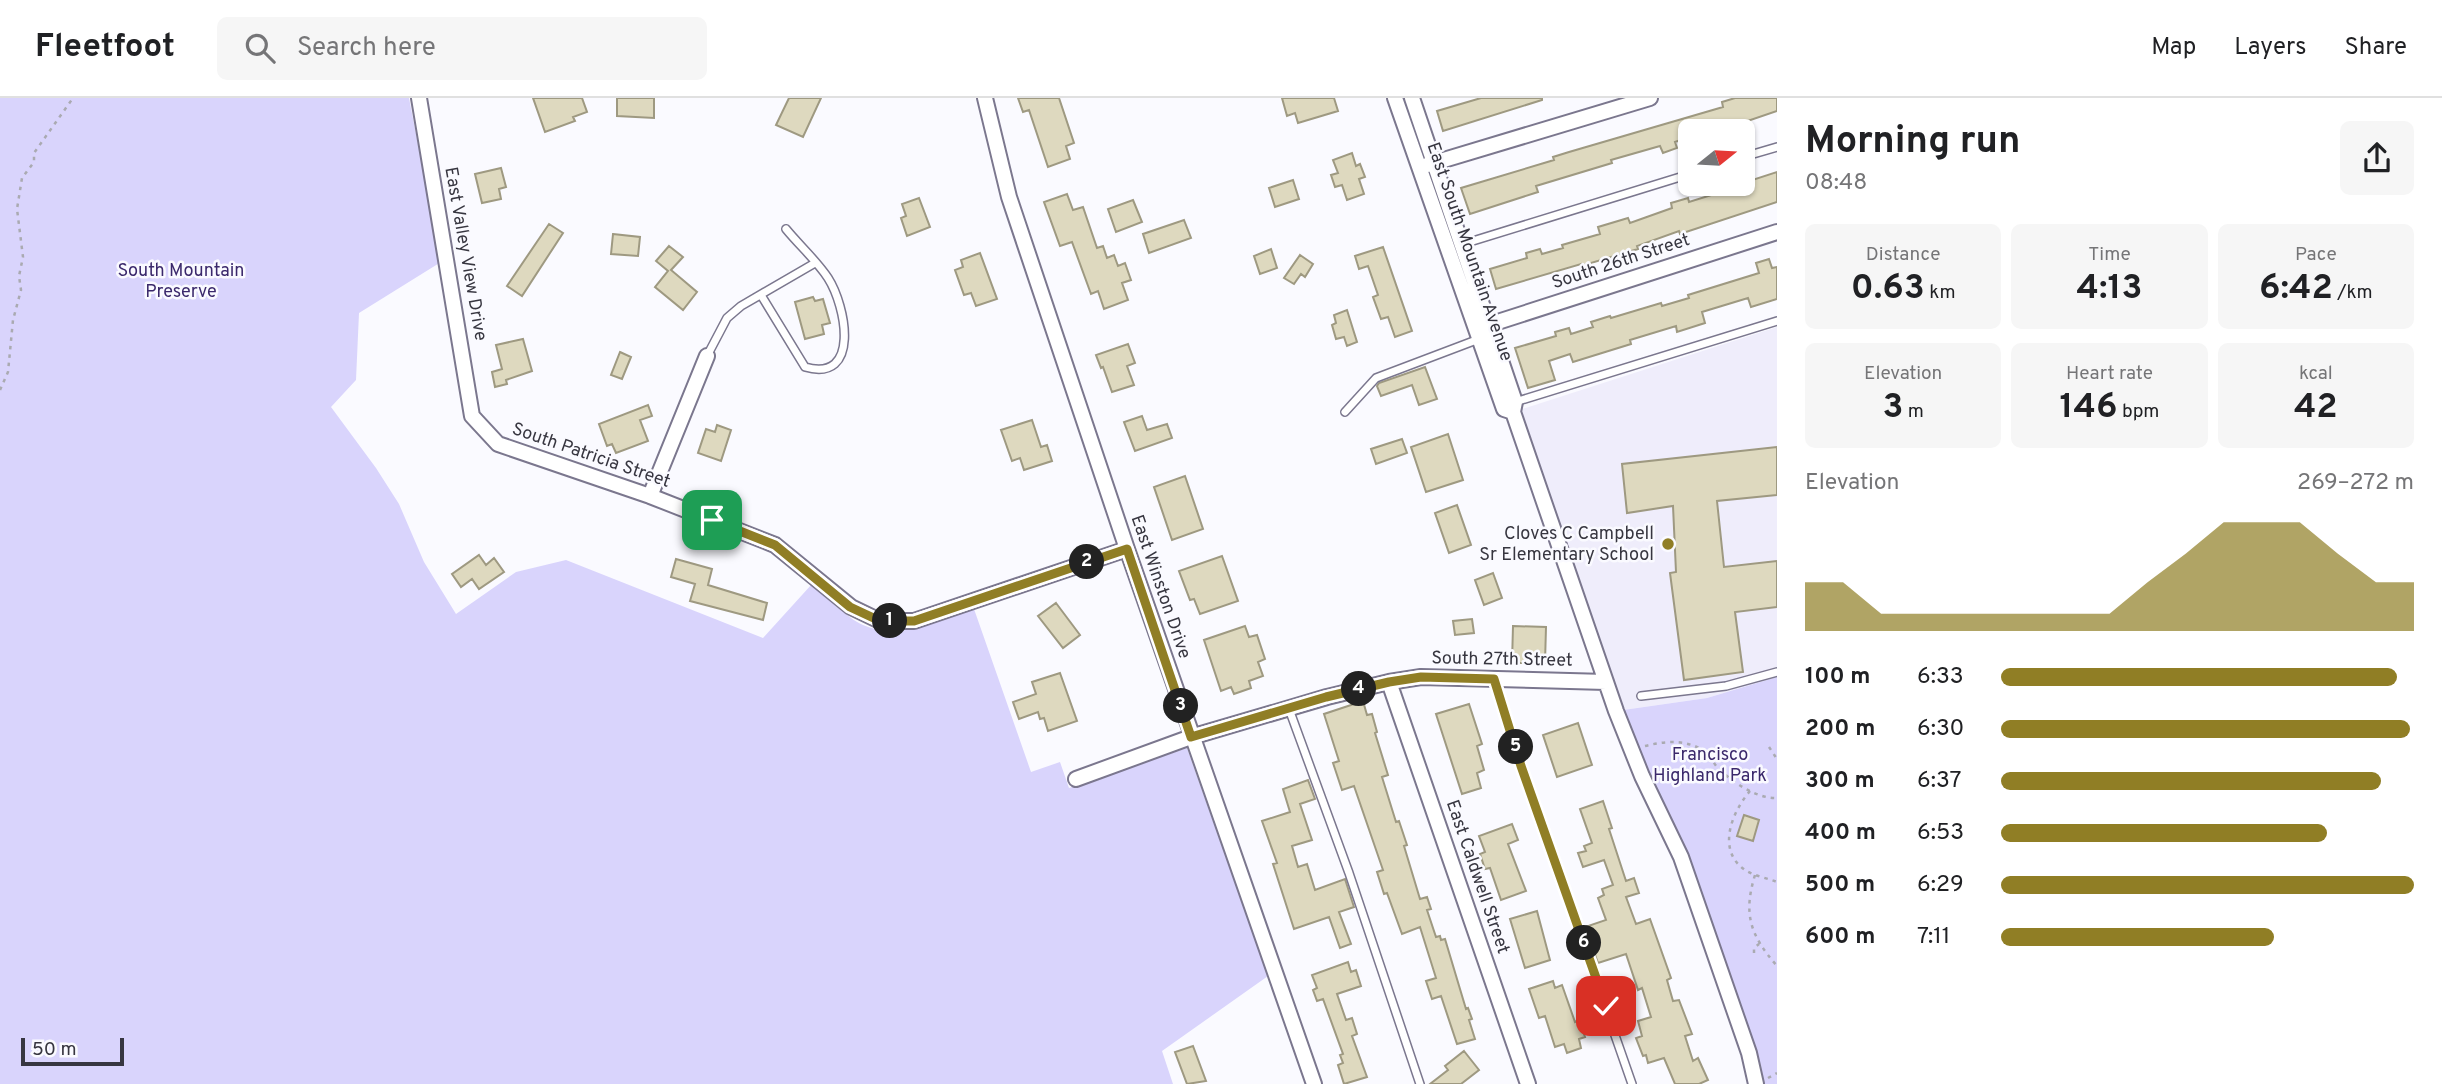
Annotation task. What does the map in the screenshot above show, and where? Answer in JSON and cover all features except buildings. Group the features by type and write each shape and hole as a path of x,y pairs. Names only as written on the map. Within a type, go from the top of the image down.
{"street":[{"name":"East Valley View Drive","path":"419,98 472,416"},
{"name":"East Winston Drive","path":"985,98 1009,197 1191,737 1314,1084"},
{"name":"East South Mountain Avenue","path":"1395,98 1482,331 1514,407 1606,682 1632,750 1681,857 1749,1053 1756,1084"},
{"name":"East South Mountain Avenue","path":"1412,98 1462,244 1482,331"},
{"path":"1419,167 1650,98"},
{"name":"South 26th Street","path":"1482,331 1777,232"},
{"path":"650,496 707,356"},
{"name":"South Patricia Street","path":"472,416 498,444 650,496 775,545 850,607 880,621 914,621 1127,549"},
{"name":"South 27th Street","path":"1076,779 1191,737 1326,697 1389,682 1421,677 1606,682"},
{"name":"East Caldwell Street","path":"1389,682 1528,1084"}],"lane":[{"path":"1755,153 1777,147"},
{"path":"1462,244 1678,178"},
{"path":"761,295 805,367 817,371 831,368 841,358 844,334 839,303 829,279 786,229"},
{"path":"707,356 727,318 741,306 815,262"},
{"path":"1514,407 1777,321"},
{"path":"1345,412 1376,378 1482,331"},
{"path":"1642,696 1726,685 1777,672"},
{"path":"1494,679 1521,766 1632,1084"},
{"path":"1289,709 1349,873 1420,1084"}],"path":[{"path":"0,390 8,372 13,320 21,290 19,276 23,257 17,209 22,178 34,162 34,153 72,98"},
{"path":"1632,750 1662,742 1685,743 1706,752 1718,768 1750,791 1777,798"},
{"path":"1769,747 1777,759"},
{"path":"1750,791 1734,815 1728,838 1732,856 1744,869 1777,882"},
{"path":"1755,875 1750,891 1749,914 1759,944 1777,966"},
{"path":"1754,953 1754,948 1759,944"}],"shaded area":[{"name":"Cloves C Campbell Sr Elementary School","path":"1777,327 1777,677 1707,698 1616,711 1513,412"}],"green space":[{"name":"South Mountain Preserve","path":"0,98 409,98 441,262 359,313 356,380 331,407 399,504 424,562 456,614 516,572 566,560 763,638 812,584 850,617 877,629 891,631 919,628 974,609 1031,772 1060,762 1069,788 1187,748 1268,976 1162,1051 1173,1084 0,1084"},
{"name":"Francisco Highland Park","path":"1777,677 1777,1084 1756,1084 1721,975 1616,711 1707,698"}],"place":[{"name":"Cloves C Campbell Sr Elementary School","path":"1668,544"}],"route":[{"path":"712,520 775,545 850,607 880,621 914,621 1127,549 1191,737 1326,697 1389,682 1421,677 1494,679 1521,766 1606,1006"}]}
